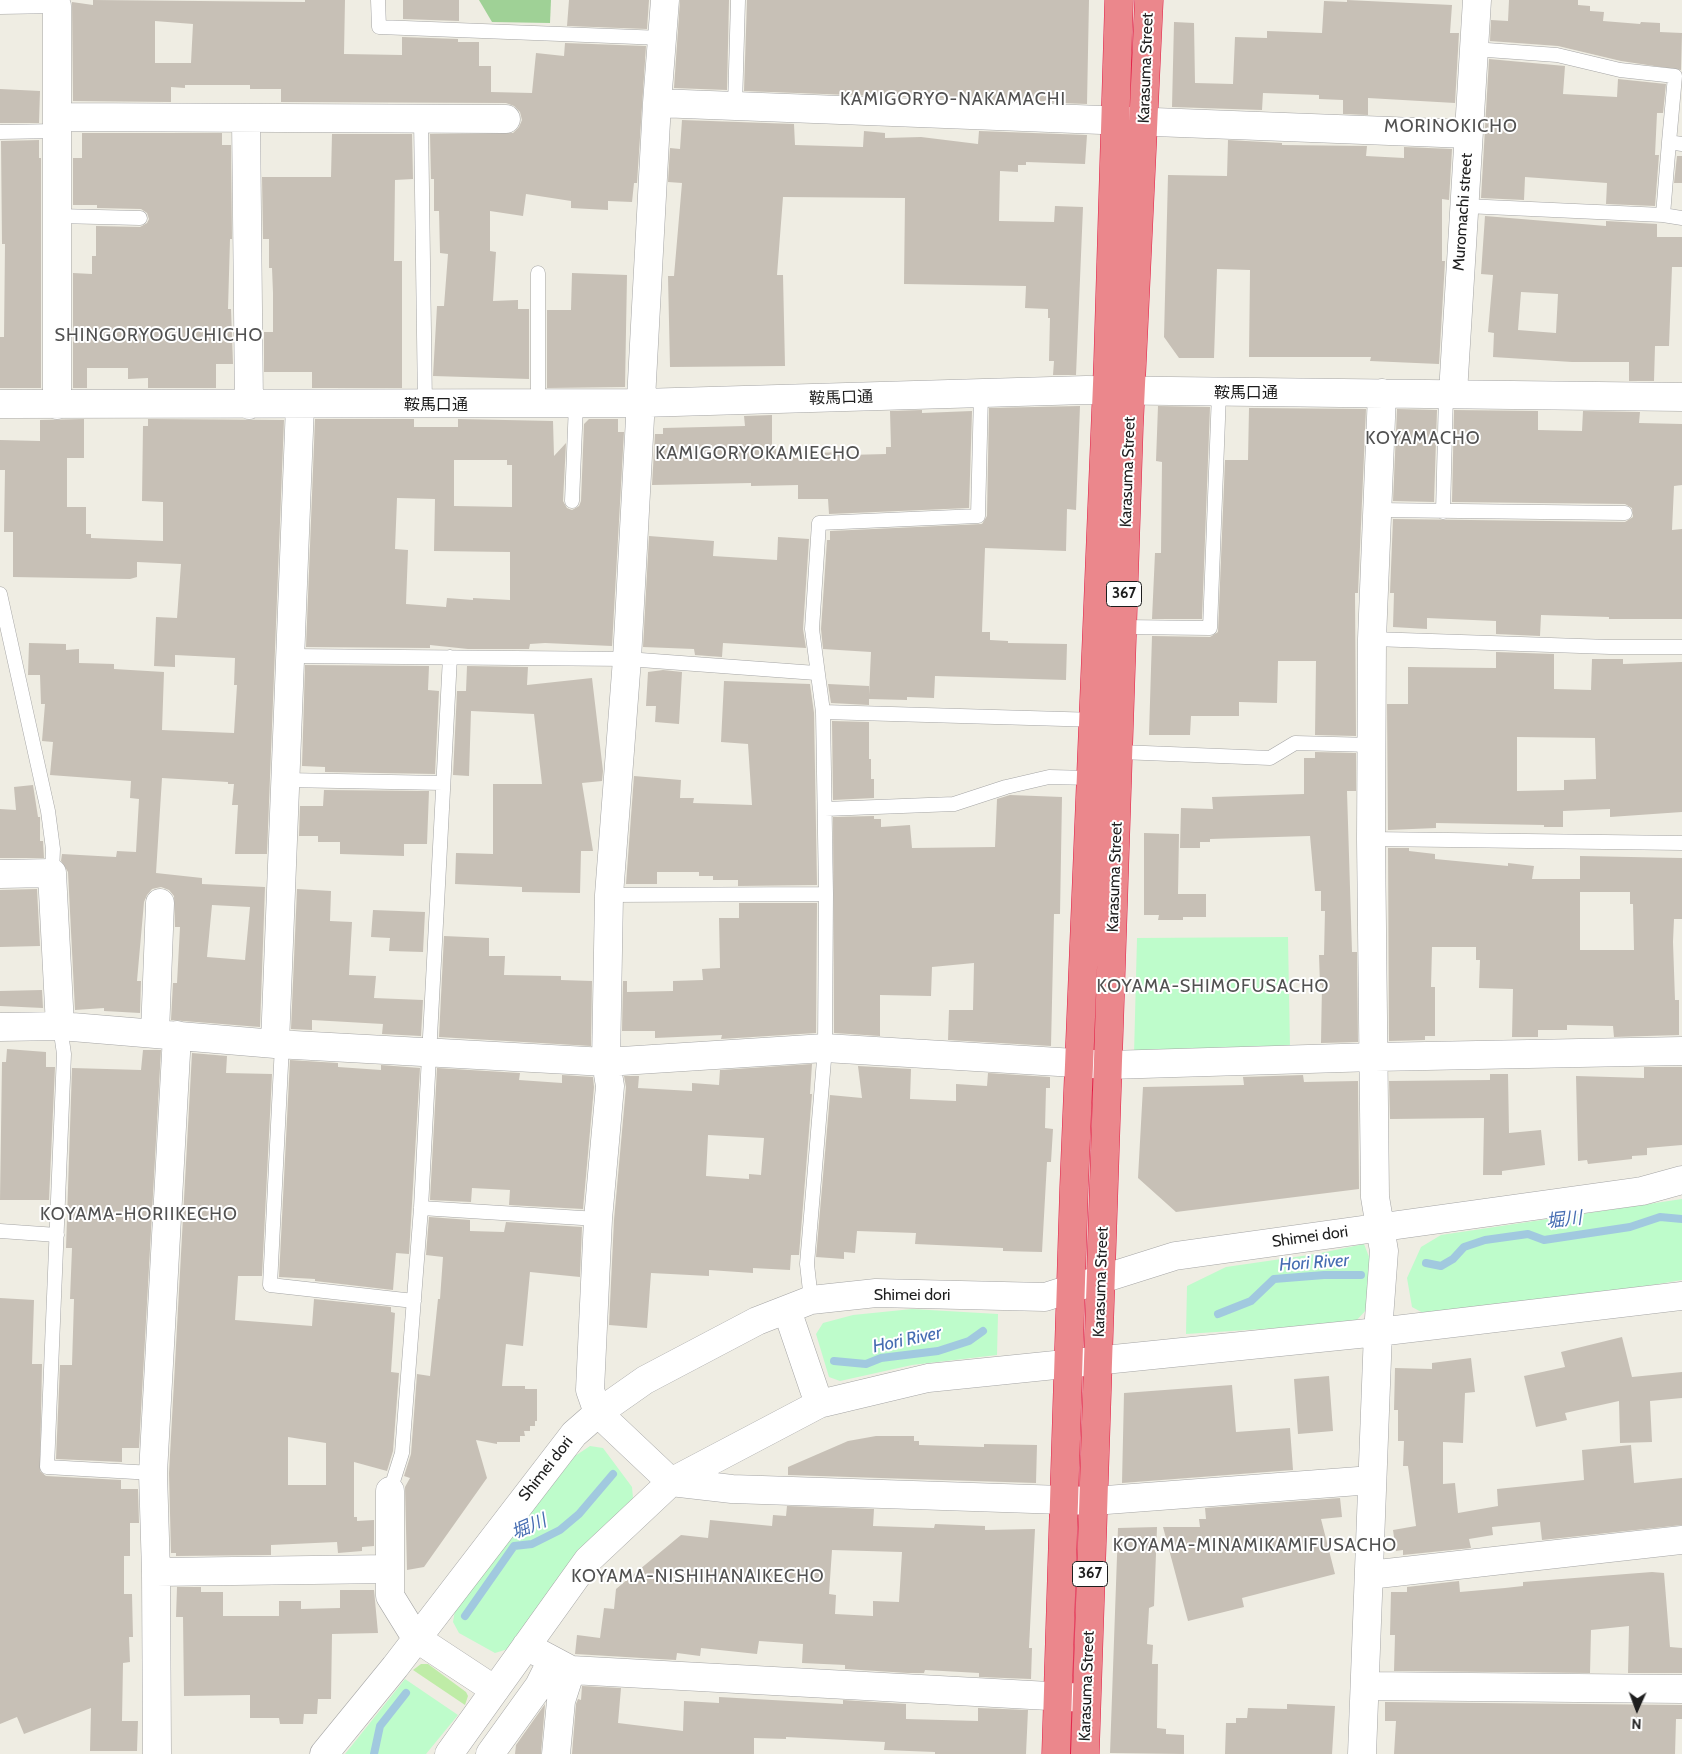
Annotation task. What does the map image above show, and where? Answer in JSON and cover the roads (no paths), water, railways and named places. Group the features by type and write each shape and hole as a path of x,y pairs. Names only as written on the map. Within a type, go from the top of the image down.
{"highway":[{"name":"Karasuma Street","path":"1085,1754 1123,628 1116,120 1119,0"},
{"name":"Karasuma Street","path":"1056,1754 1094,720 1119,392 1145,122 1149,0"}],"street":[{"path":"666,0 657,103 627,659 609,895 606,1062 610,1086 598,1219 590,1390 598,1413 671,1482 777,1492 1093,1501 1372,1480"},
{"name":"Muromachi street","path":"1449,393 1465,206 1476,0"},
{"path":"57,3 57,405"},
{"path":"657,103 1468,134"},
{"path":"57,124 246,119 506,119"},
{"path":"246,119 249,406"},
{"name":"鞍馬口通","path":"0,404 249,406 576,404 1119,392 1449,393 1682,397"},
{"path":"1362,1754 1378,1332 1384,1251 1375,1197 1375,1056 1371,839 1372,639 1382,393"},
{"path":"278,1044 285,780 300,405"},
{"path":"0,874 52,873 60,1026"},
{"path":"157,1754 156,1572 153,1473 166,1034 160,903"},
{"path":"0,1027 60,1026 278,1044 606,1062 825,1048 1109,1065 1375,1056 1682,1052"},
{"name":"Shimei dori","path":"324,1754 574,1434 598,1413 645,1380 757,1321 799,1305 876,1293 1045,1297 1175,1256 1642,1191 1682,1180"},
{"path":"449,1754 588,1560 671,1482 819,1404 928,1378 1378,1332 1682,1296"},
{"path":"799,1305 819,1404"},
{"path":"390,1491 390,1596 416,1638 495,1690"},
{"path":"1369,1575 1682,1540"},
{"path":"156,1572 390,1570"},
{"path":"526,1646 561,1665 1086,1698"},
{"path":"490,1754 540,1686 561,1665"},
{"path":"556,1754 561,1665"},
{"path":"1365,1686 1682,1689"}],"lane":[{"path":"378,0 379,27 663,38"},
{"path":"735,106 738,0"},
{"path":"0,7 57,3"},
{"path":"1473,49 1557,55 1620,70 1675,76 1676,143 1662,215"},
{"path":"421,119 425,405"},
{"path":"0,132 57,124"},
{"path":"1465,206 1662,215 1682,218"},
{"path":"57,216 140,218"},
{"path":"538,273 538,404"},
{"path":"1123,628 1210,628 1219,393"},
{"path":"1443,512 1449,393"},
{"path":"799,1305 807,1264 825,1048 826,894 823,712 816,672 812,629 819,523 978,516 980,394"},
{"path":"572,501 576,404"},
{"path":"1377,510 1625,513"},
{"path":"0,594 48,811 53,849 52,873"},
{"path":"1372,639 1610,647 1682,646"},
{"path":"290,656 627,659 816,672"},
{"path":"390,1491 402,1453 421,1208 450,657"},
{"path":"823,712 1121,720"},
{"path":"1120,752 1270,758 1295,743 1372,745"},
{"path":"825,808 954,804 1006,787 1049,777 1091,778"},
{"path":"285,780 443,783"},
{"path":"1371,839 1682,843"},
{"path":"609,895 826,894"},
{"path":"60,1026 64,1054 47,1467 153,1473"},
{"path":"278,1044 270,1285 414,1301"},
{"path":"421,1208 598,1219"},
{"path":"0,1231 56,1235"}],"waterway":[{"name":"堀川","path":"1426,1263 1441,1266 1453,1259 1464,1247 1485,1240 1528,1234 1544,1240 1630,1227 1660,1217 1682,1219"},
{"name":"Hori River","path":"1218,1314 1251,1301 1274,1279 1324,1275 1361,1275"},
{"name":"Hori River","path":"834,1361 866,1364 881,1358 938,1351 969,1341 983,1331"},
{"name":"堀川","path":"465,1616 514,1546 532,1544 560,1530 579,1514 613,1474"},
{"name":"堀川","path":"374,1754 380,1726 406,1693"}],"district":[{"name":"KAMIGORYO-NAKAMACHI","path":"953,100"},
{"name":"MORINOKICHO","path":"1451,127"},
{"name":"SHINGORYOGUCHICHO","path":"159,336"},
{"name":"KOYAMACHO","path":"1423,439"},
{"name":"KAMIGORYOKAMIECHO","path":"758,454"},
{"name":"KOYAMA-SHIMOFUSACHO","path":"1213,987"},
{"name":"KOYAMA-HORIIKECHO","path":"139,1215"},
{"name":"KOYAMA-MINAMIKAMIFUSACHO","path":"1255,1546"},
{"name":"KOYAMA-NISHIHANAIKECHO","path":"698,1577"}]}
